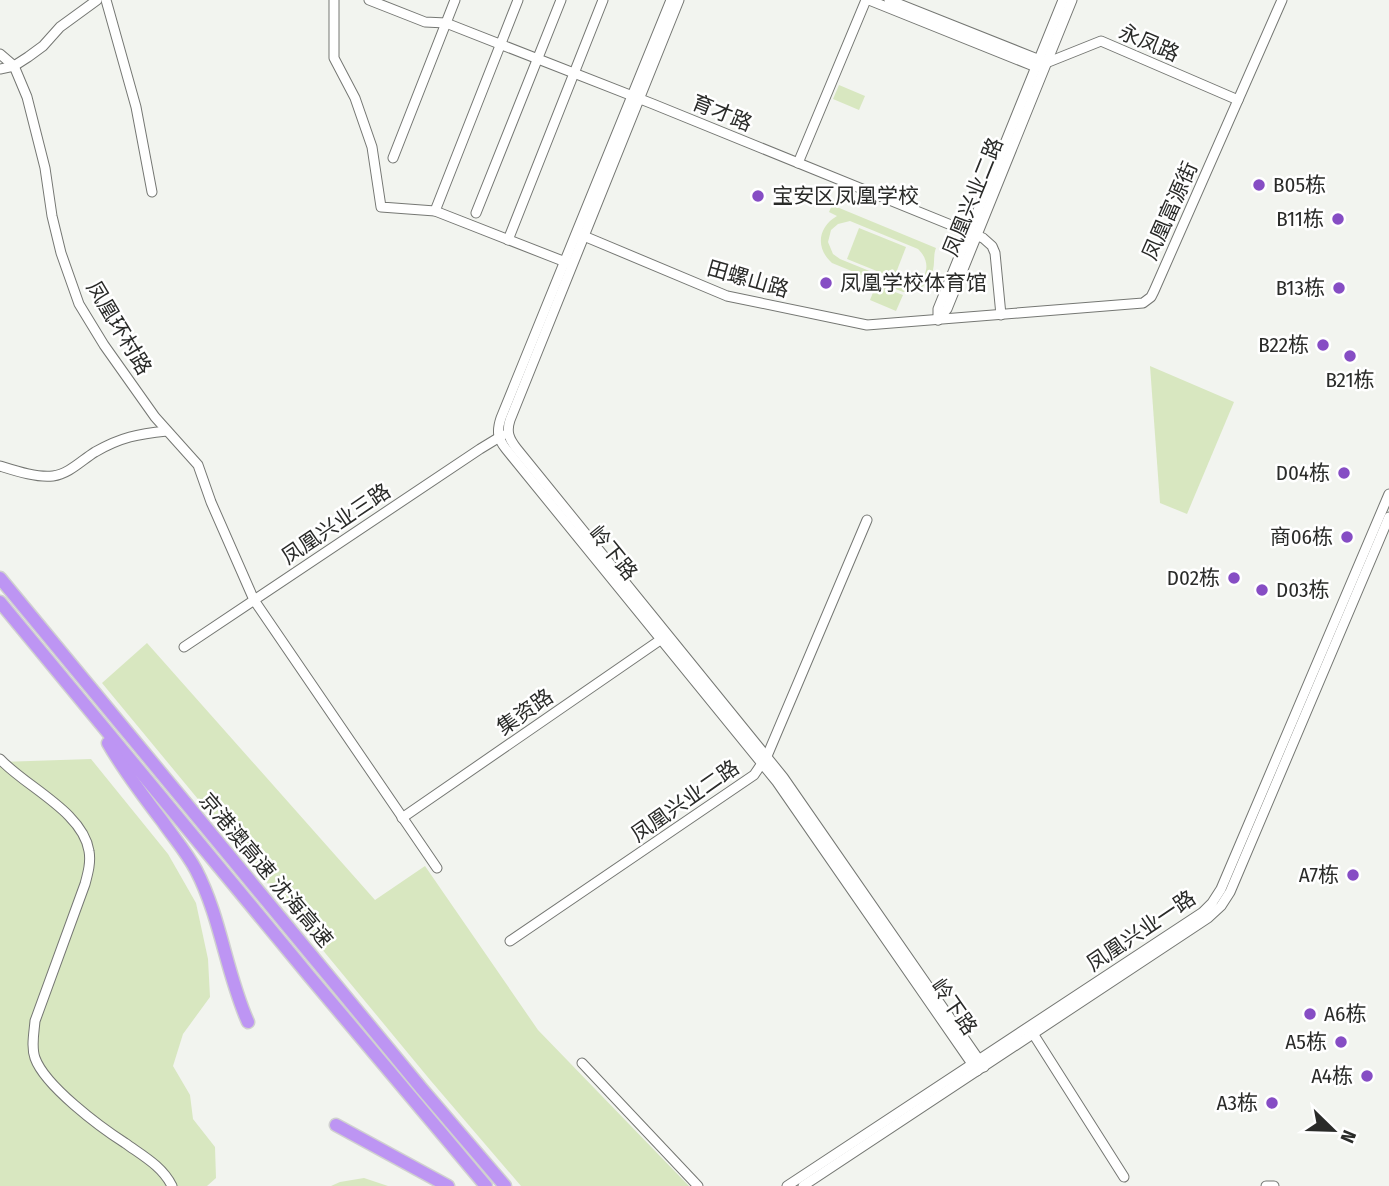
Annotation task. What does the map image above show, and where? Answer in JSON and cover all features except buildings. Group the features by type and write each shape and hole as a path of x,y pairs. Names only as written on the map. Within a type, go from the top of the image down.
{"highway":[{"name":"京港澳高速 沈海高速","path":"0,578 413,1079 505,1186"},
{"name":"京港澳高速 沈海高速","path":"0,603 486,1186"},
{"path":"88,709 123,768 185,851 196,870 210,901 231,977 248,1022"},
{"path":"336,1125 448,1186"}],"street":[{"path":"0,69 15,66 43,46 60,27 97,0"},
{"path":"106,0 135,107 152,192"},
{"path":"334,0 334,58 355,98 372,147 381,207 435,211 569,263"},
{"name":"育才路","path":"369,0 425,22 446,23 973,234"},
{"path":"393,158 455,0"},
{"path":"435,211 518,0"},
{"path":"476,213 561,0"},
{"path":"508,240 603,0"},
{"path":"636,98 670,0"},
{"path":"508,432 510,420 580,235 679,0"},
{"path":"798,163 867,0 1041,63"},
{"path":"890,0 1041,63"},
{"name":"凤凰兴业二路","path":"938,320 938,309 973,234 1063,0"},
{"name":"凤凰兴业二路","path":"1041,63 1072,0"},
{"name":"凤凰富源街","path":"1001,314 1138,304 1148,300 1282,0"},
{"name":"永凤路","path":"1041,63 1101,41 1238,100"},
{"path":"2,58 15,66"},
{"name":"凤凰环村路","path":"15,66 27,97 45,169 61,253 79,304 104,345 155,416 198,465 211,502 254,600 437,868"},
{"path":"973,234 986,240 994,249 1001,314"},
{"name":"田螺山路","path":"580,235 727,296 867,326 1001,314"},
{"path":"498,438 499,424 569,263"},
{"path":"0,466 44,476 58,475 122,439 141,433 167,431"},
{"name":"凤凰兴业三路","path":"184,647 508,432"},
{"name":"岭下路","path":"508,432 513,444 765,760 777,782 978,1066"},
{"name":"岭下路","path":"498,438 665,637"},
{"name":"凤凰兴业一路","path":"1032,1031 1203,912 1222,889 1389,494"},
{"name":"凤凰兴业一路","path":"787,1186 1208,918 1225,901 1389,517"},
{"name":"凤凰兴业二路","path":"510,941 750,780 765,760 867,520"},
{"name":"集资路","path":"402,818 665,637"},
{"path":"0,759 11,771 74,819 84,834 89,851 85,884 35,1021 34,1058 57,1089 94,1121 157,1165 167,1175 172,1186"},
{"path":"1032,1031 1124,1177"},
{"path":"582,1063 698,1186"},
{"name":"凤凰兴业一路","path":"803,1186 978,1066"},
{"path":"1266,1186 1273,1186"}],"green space":[{"path":"839,85 865,96 859,110 833,99"},
{"path":"832,205 936,248 929,280 918,289 903,292 832,263 821,244 826,226 837,216 829,212","holes":["850,221 918,249 926,261 925,273 918,281 904,285 840,259 833,254 828,242 831,230 838,224"]},
{"path":"859,228 906,247 894,278 847,259"},
{"path":"876,285 903,295 896,311 870,300"},
{"path":"1150,366 1234,402 1187,514 1160,503"},
{"path":"147,643 375,900 425,866 538,1030 689,1186 521,1186 102,683"},
{"path":"91,759 168,854 196,903 208,959 210,997 183,1034 173,1066 190,1095 193,1119 215,1147 216,1178 207,1186 0,1186 0,762"},
{"path":"364,1178 388,1186 331,1186 340,1182"}],"place":[{"name":"B05栋","path":"1259,185"},
{"name":"宝安区凤凰学校","path":"758,196"},
{"name":"B11栋","path":"1338,219"},
{"name":"凤凰学校体育馆","path":"826,283"},
{"name":"B13栋","path":"1339,288"},
{"name":"B22栋","path":"1323,345"},
{"name":"B21栋","path":"1350,356"},
{"name":"D04栋","path":"1344,473"},
{"name":"商06栋","path":"1347,537"},
{"name":"D02栋","path":"1234,578"},
{"name":"D03栋","path":"1262,590"},
{"name":"A7栋","path":"1353,875"},
{"name":"A6栋","path":"1310,1014"},
{"name":"A5栋","path":"1341,1042"},
{"name":"A4栋","path":"1367,1076"},
{"name":"A3栋","path":"1272,1103"}]}
